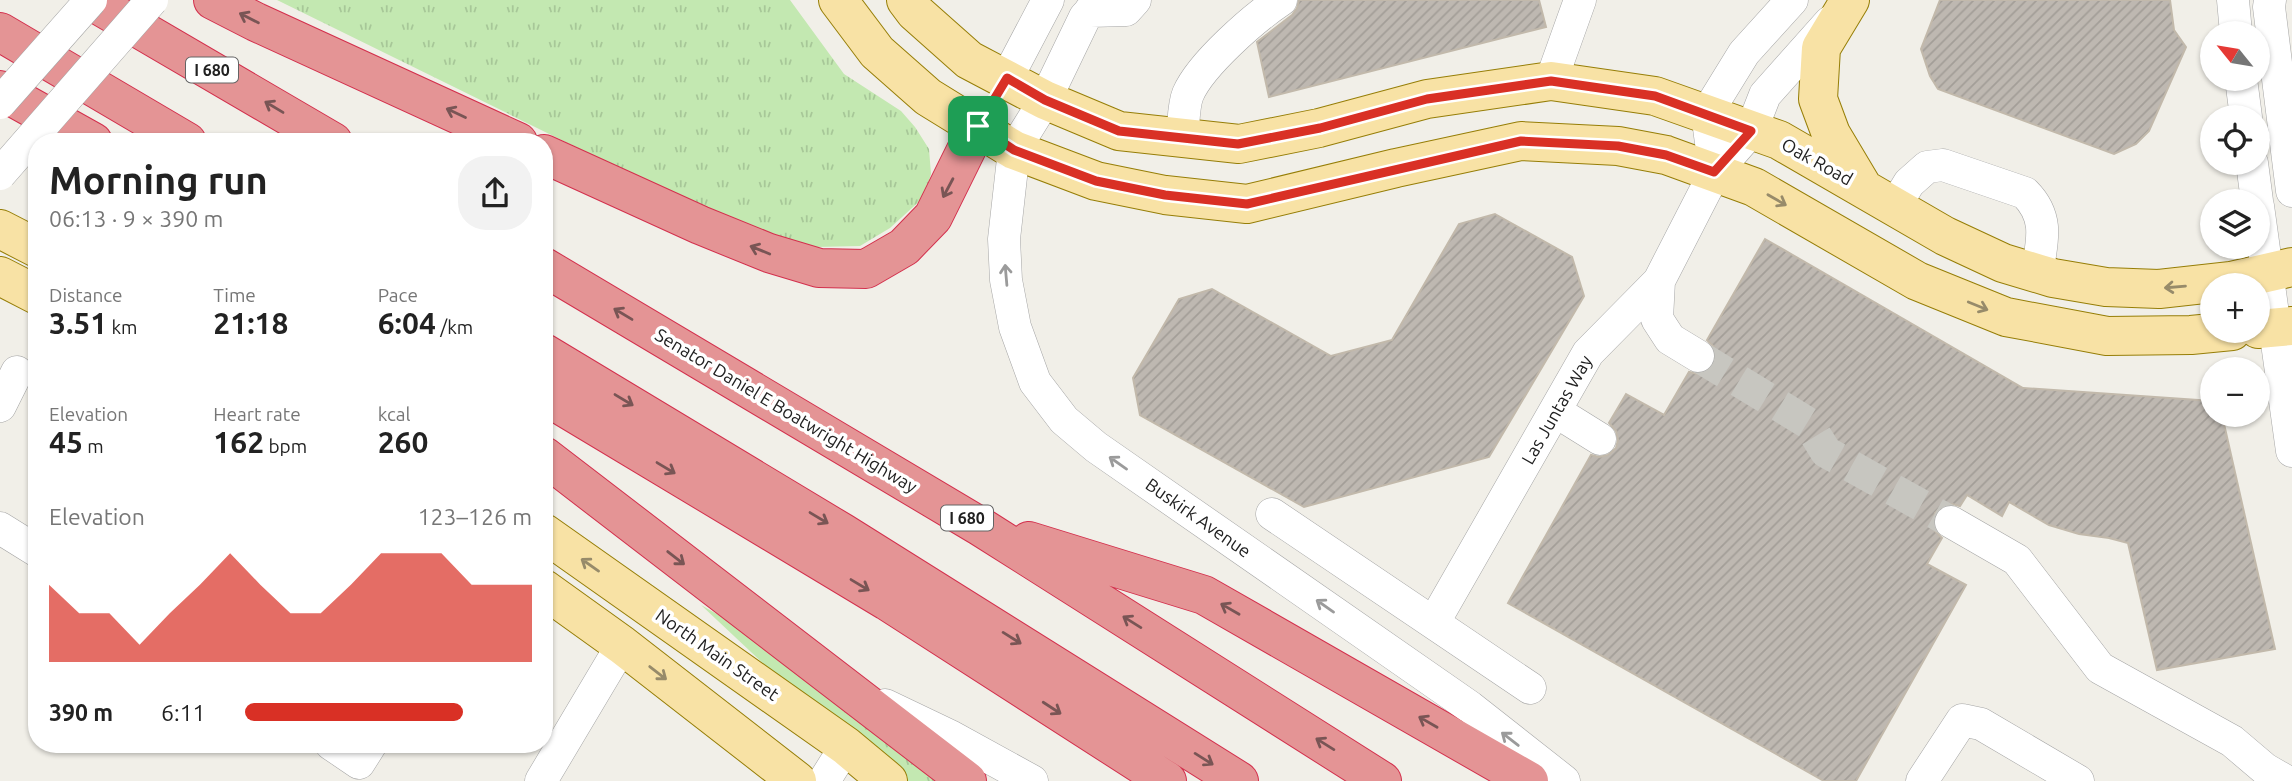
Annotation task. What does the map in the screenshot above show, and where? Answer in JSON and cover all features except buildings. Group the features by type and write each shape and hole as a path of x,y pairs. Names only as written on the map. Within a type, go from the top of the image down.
{"highway":[{"name":"I 680","path":"91,0 318,133"},
{"path":"213,0 498,133"},
{"path":"0,32 172,133"},
{"path":"0,90 77,133"},
{"path":"553,158 769,254 819,268 866,269 904,247 933,217 978,126"},
{"name":"Senator Daniel E Boatwright Highway","path":"553,272 981,527 1382,781"},
{"path":"553,358 843,533 1239,781"},
{"path":"553,400 887,601 1167,781"},
{"path":"553,463 967,781"},
{"path":"981,527 1204,595 1529,781"}],"main road":[{"path":"838,0 877,52 928,97 1014,150 1096,181 1165,195 1247,204 1521,141 1618,146 1666,155 1754,187 1917,281 2006,317 2107,336 2200,334"},
{"path":"906,0 915,12 969,60 1045,100"},
{"path":"1849,0 1821,48 1818,99 1831,134 1879,197"},
{"path":"978,126 1007,78"},
{"name":"Oak Road","path":"1045,100 1119,131 1238,144 1320,128 1427,99 1551,81 1655,96 1779,140 1957,241 2003,262 2038,273 2106,287 2160,289 2213,284 2279,270"},
{"path":"0,276 28,290"},
{"name":"North Main Street","path":"553,539 846,746 888,781"},
{"path":"553,595 622,645 797,781"}],"street":[{"path":"0,103 91,0"},
{"path":"36,133 152,0"},
{"path":"1007,78 1048,0"},
{"path":"1095,5 1126,10 1135,0"},
{"path":"1182,138 1187,95 1198,77 1236,36 1281,0"},
{"path":"1551,81 1580,0"},
{"name":"Las Juntas Way","path":"1434,622 1588,353 1659,281 1714,172 1751,131 1765,95 1849,0"},
{"path":"2233,0 2235,21"},
{"path":"2270,0 2269,7 2284,62 2292,191"},
{"path":"1714,172 1707,114 1744,53 1785,2"},
{"name":"Buskirk Avenue","path":"1095,5 1085,16 1045,100 1014,150 1004,239 1006,280 1015,327 1035,382 1064,420 1096,447 1470,707 1564,781"},
{"path":"0,174 28,142"},
{"path":"1879,197 1909,183 1927,167 1943,165 2025,193 2035,203 2045,230 2038,273"},
{"path":"2270,243 2279,270 2274,327 2292,451"},
{"path":"1659,281 1657,320 1670,339 1698,356"},
{"path":"0,406 17,372"},
{"path":"1555,411 1600,439"},
{"path":"1272,514 1530,688"},
{"path":"1951,522 2017,560 2100,668 2232,741 2268,777"},
{"path":"0,528 28,545"},
{"path":"541,781 622,645"},
{"path":"840,684 952,737 1032,781"},
{"path":"1922,781 1962,720 1981,724 2029,769 2078,781"},
{"path":"824,781 846,746"},
{"path":"345,753 359,762 365,753"}],"green space":[{"path":"277,0 790,0 844,74 901,111 915,127 929,149 931,174 924,197 890,228 860,246 817,247 774,239 710,213 553,136 553,133 547,133"},
{"path":"701,605 840,684 967,781 895,781 848,743"}],"tunnel":[{"path":"1698,356 1808,423 1826,452 1951,522"}],"route":[{"path":"1007,78 1045,100 1119,131 1238,144 1320,128 1427,99 1551,81 1655,96 1751,131 1714,172 1666,155 1618,146 1521,141 1247,204 1165,195 1096,181 1014,150 978,126 1007,78"}]}
